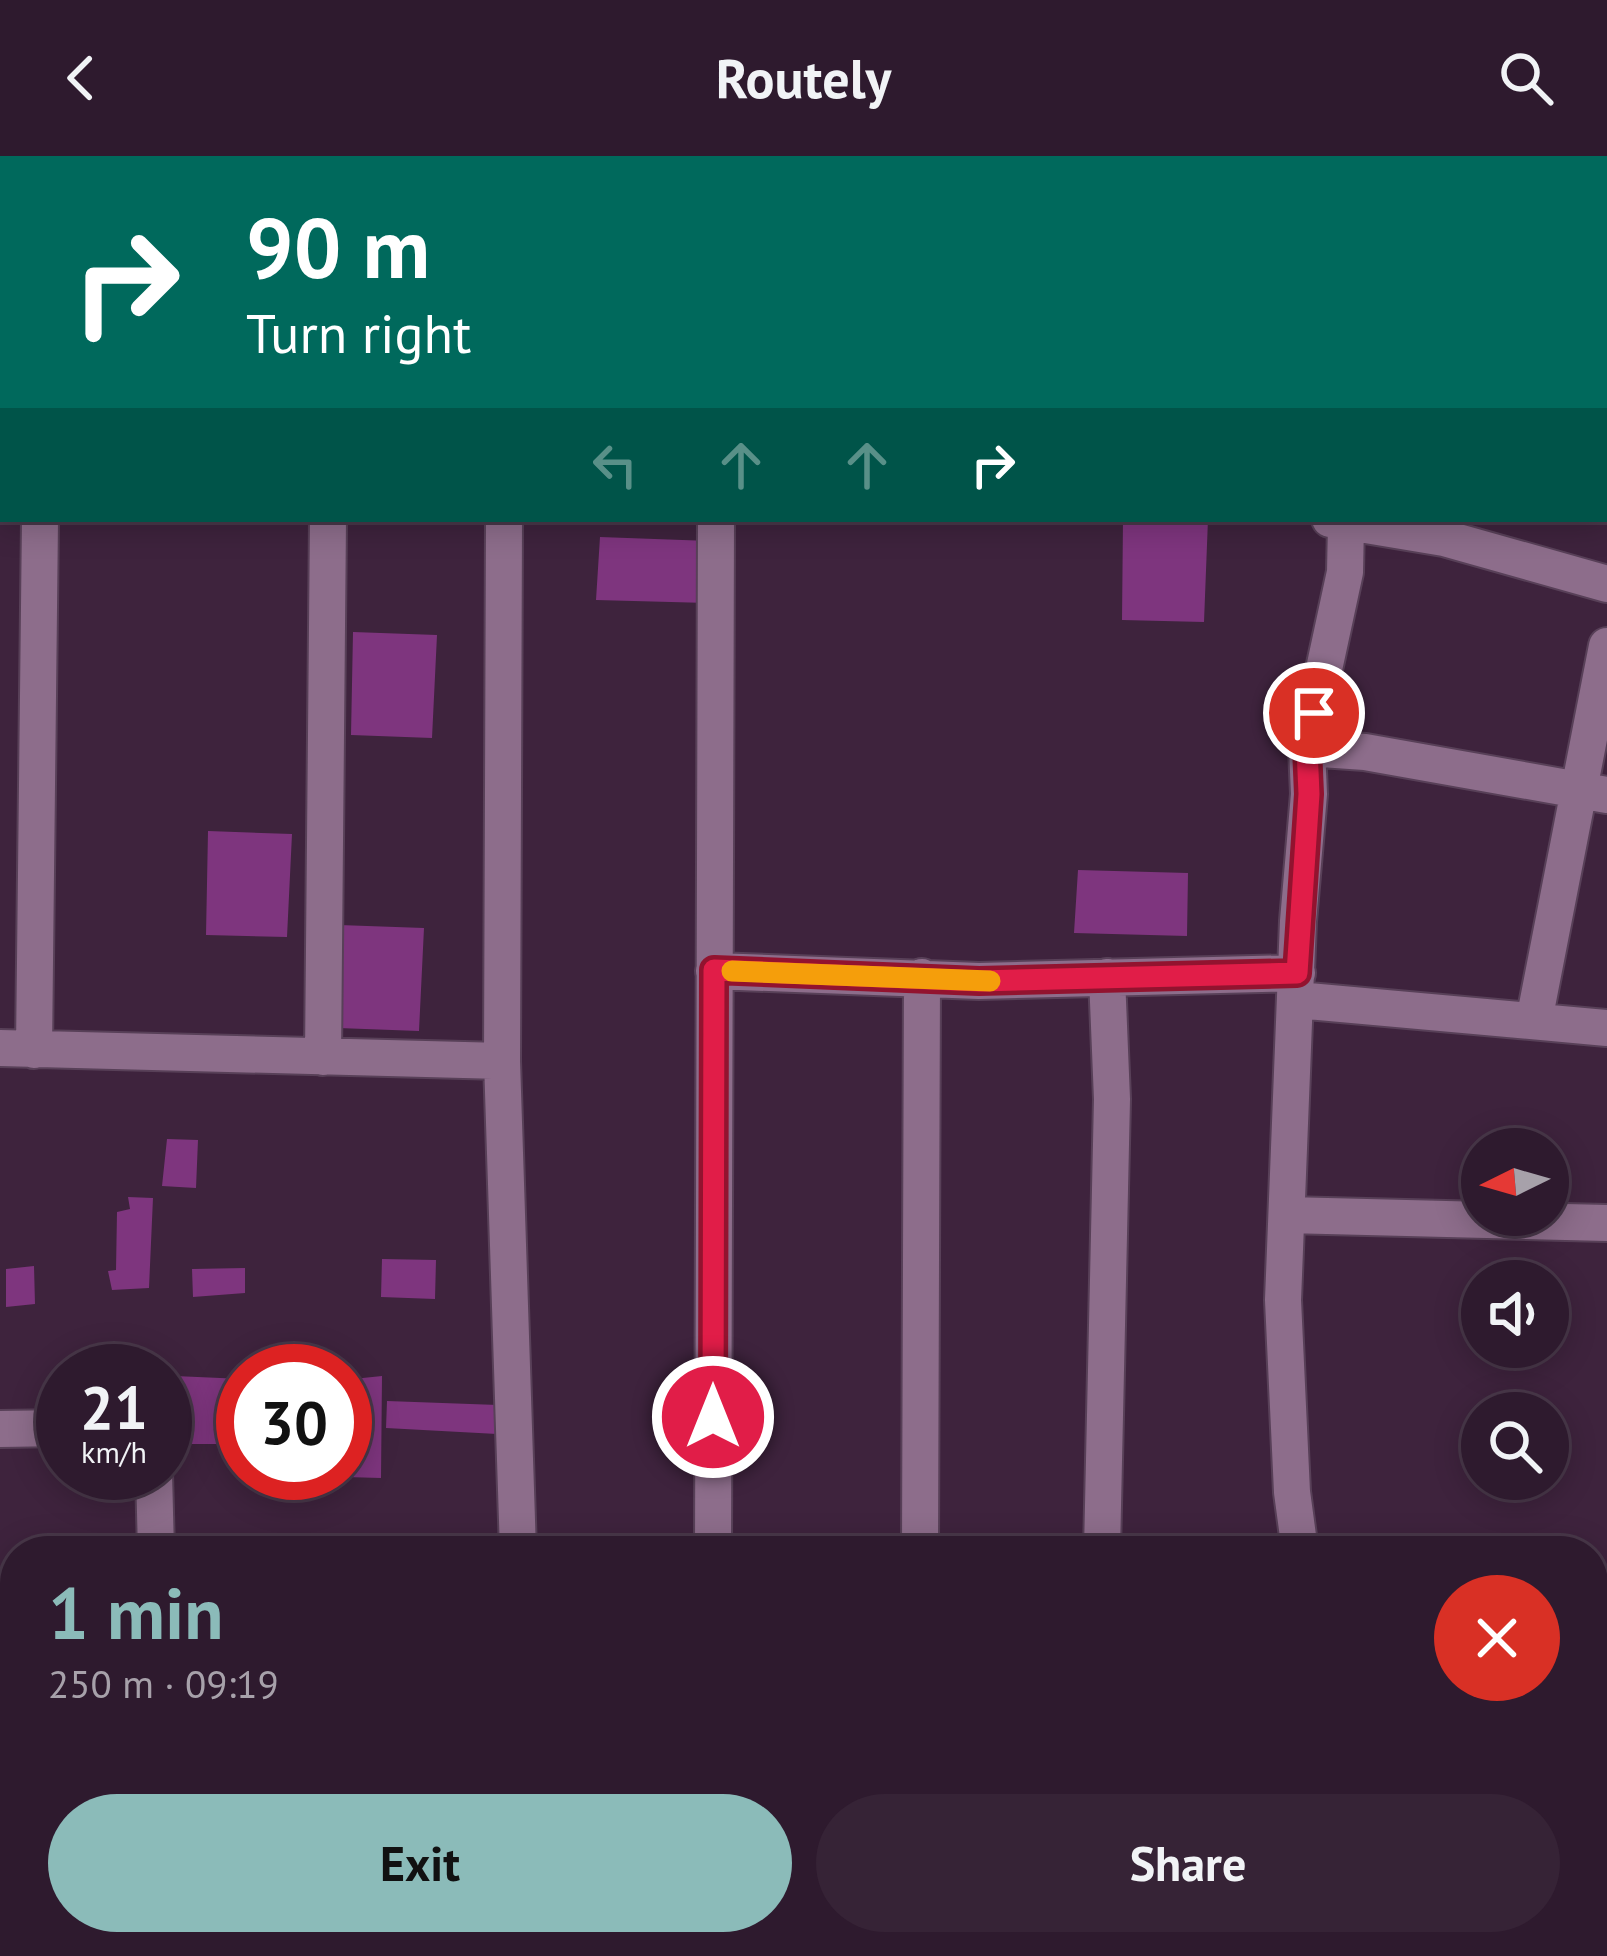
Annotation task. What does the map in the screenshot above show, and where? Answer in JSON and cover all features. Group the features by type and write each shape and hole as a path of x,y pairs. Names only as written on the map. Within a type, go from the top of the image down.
{"street":[{"path":"40,522 17,1049 502,1061"},
{"path":"323,1057 328,522"},
{"path":"504,522 502,1061 518,1536"},
{"path":"712,1536 716,522"},
{"path":"1298,1536 1283,1300 1309,794 1307,748 1345,572 1338,522 1444,538 1607,584"},
{"path":"1534,1021 1593,791 1607,646"},
{"path":"1307,748 1365,752 1593,791"},
{"path":"714,970 979,981 1107,977 1297,987 1607,1028"},
{"path":"920,1536 922,977"},
{"path":"1102,1536 1112,1099 1107,977"},
{"path":"1287,1215 1607,1223"},
{"path":"0,1430 36,1429"},
{"path":"155,1500 156,1536"}],"building":[{"path":"1123,522 1208,522 1204,622 1122,620"},
{"path":"600,537 710,541 708,603 596,600"},
{"path":"353,632 437,635 432,738 351,735"},
{"path":"208,831 292,834 287,937 206,935"},
{"path":"1078,870 1188,873 1187,936 1074,933"},
{"path":"339,925 424,928 419,1031 338,1028"},
{"path":"167,1139 198,1140 196,1188 162,1186"},
{"path":"128,1197 153,1198 149,1288 112,1290 108,1271 116,1270 117,1212 130,1209"},
{"path":"382,1259 436,1260 435,1299 381,1297"},
{"path":"34,1266 35,1304 6,1307 6,1269"},
{"path":"245,1268 245,1293 193,1297 192,1269"},
{"path":"382,1376 381,1478 372,1478 372,1377"},
{"path":"192,1377 216,1378 216,1444 192,1444"},
{"path":"387,1401 498,1405 497,1434 386,1428"}],"slow traffic":[{"path":"732,971 990,981"}],"route":[{"path":"713,1417 714,970 979,981 1297,973 1309,794 1307,748 1314,713"}]}
